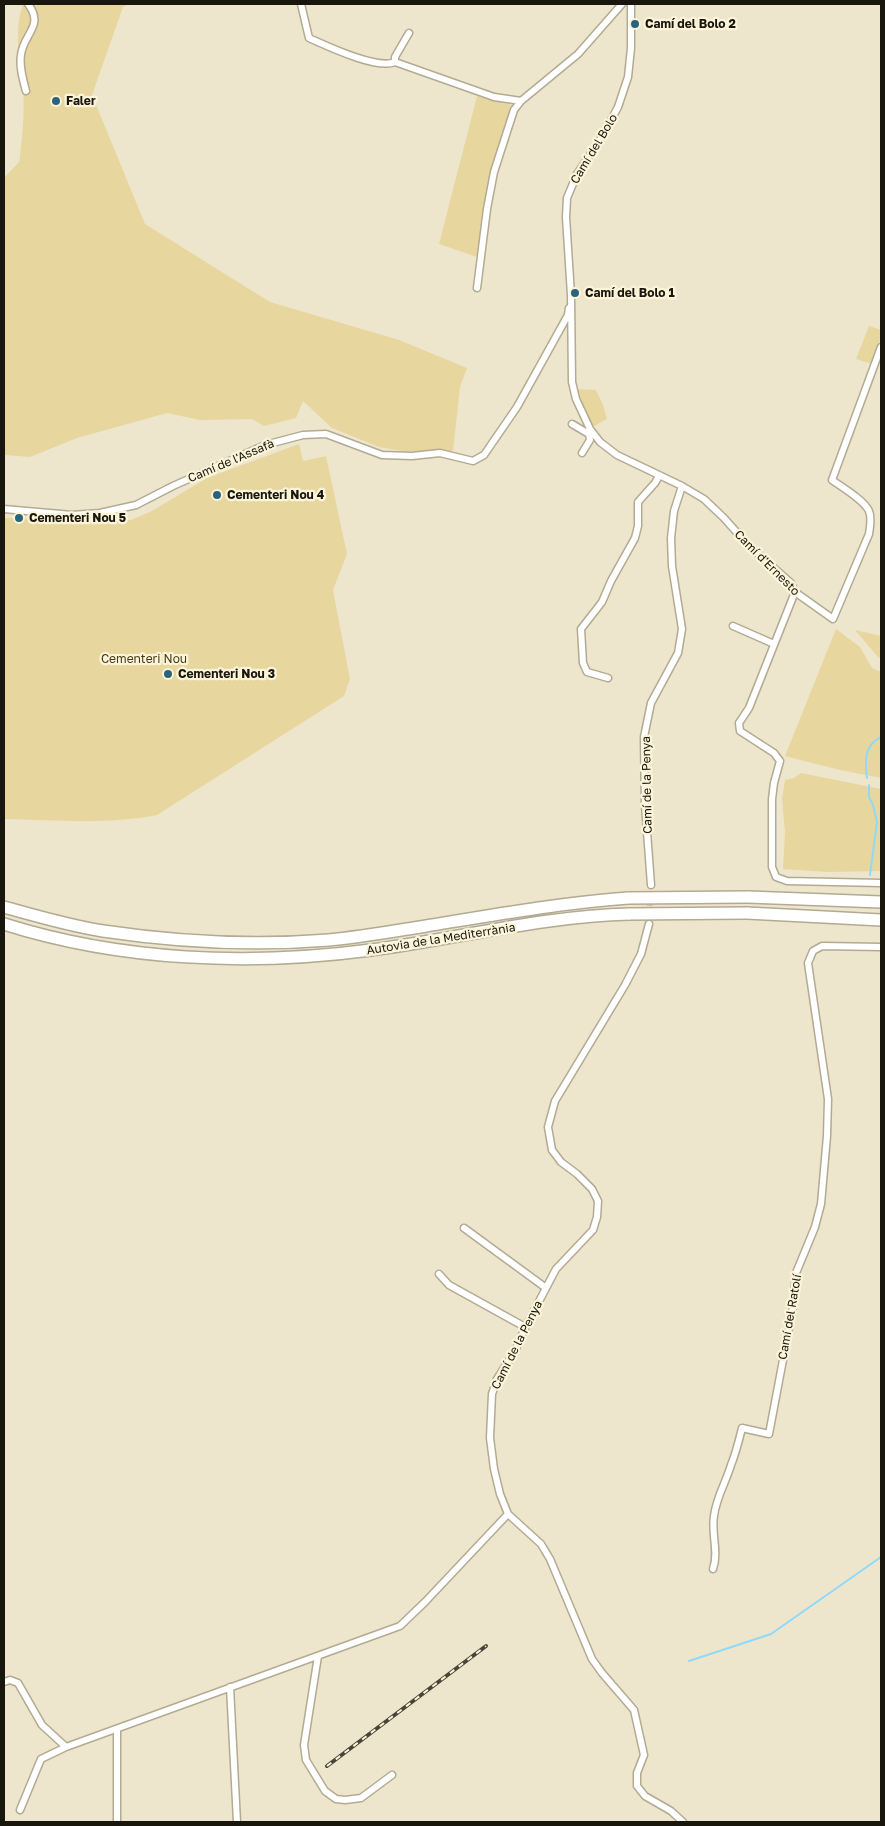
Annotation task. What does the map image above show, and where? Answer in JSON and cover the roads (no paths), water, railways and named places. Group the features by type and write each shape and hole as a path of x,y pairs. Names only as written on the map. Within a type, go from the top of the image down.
{"highway":[{"name":"Autovia de la Mediterrània","path":"4,907 102,931 207,942 278,942 330,940 588,900 748,897 881,902"},
{"name":"Autovia de la Mediterrània","path":"4,924 44,935 113,949 210,958 278,958 372,950 607,914 747,914 881,920"}],"street":[{"path":"26,91 20,55 24,42 30,35 35,17 34,11 28,4"},
{"path":"302,4 309,38 361,59 389,64 395,62 494,97 521,101"},
{"path":"477,288 487,209 494,172 514,110 521,101 578,54 622,4"},
{"name":"Camí del Bolo","path":"571,295 566,198 576,174 602,136 618,107 626,85 631,48 631,4"},
{"path":"395,62 395,57 409,33"},
{"name":"Camí d'Ernesto","path":"571,295 572,382 582,414 598,439 617,455 682,486 704,499 748,545 791,584 795,592 833,619 869,534 871,520 869,510 861,501 832,480 881,347"},
{"name":"Camí de l'Assafà","path":"4,509 72,515 100,513 136,505 172,486 266,445 303,435 326,434 382,455 412,456 440,453 473,461 484,455 517,407 568,315 571,295"},
{"path":"572,424 598,439"},
{"path":"582,453 590,440 589,434"},
{"path":"608,678 587,672 583,663 581,629 602,602 611,581 632,544 638,526 638,502 659,476"},
{"name":"Camí de la Penya","path":"651,885 645,805 644,737 651,702 678,653 682,629 672,566 671,538 674,511 682,486"},
{"path":"795,592 749,708 739,723 740,730 774,753 780,760 772,799 772,867 776,877 787,881 881,883"},
{"path":"733,626 774,644"},
{"name":"Camí de la Penya","path":"649,924 641,954 626,986 555,1101 548,1127 552,1150 561,1162 592,1189 598,1201 597,1217 593,1230 556,1269 525,1327 515,1351 497,1379 492,1394 490,1438 494,1469 500,1494 508,1514 542,1544 592,1659 602,1674 634,1710 644,1755 637,1773 637,1786 645,1796 671,1811 683,1822"},
{"name":"Camí del Ratolí","path":"713,1569 716,1560 714,1517 742,1428 769,1434 793,1307 796,1273 815,1227 821,1204 827,1136 828,1098 808,963 813,951 822,946 881,947"},
{"path":"464,1228 546,1288"},
{"path":"439,1274 449,1285 525,1327"},
{"path":"20,1810 41,1760 66,1747 400,1626 508,1514"},
{"path":"318,1656 304,1745 306,1760 325,1791 336,1799 360,1798 392,1775"},
{"path":"4,1682 10,1680 18,1683 42,1726 66,1747"},
{"path":"230,1687 237,1822"},
{"path":"116,1729 117,1822"}],"waterway":[{"path":"867,778 867,754 871,744 881,737"},
{"path":"869,785 869,797 877,822 870,875"},
{"path":"689,1661 771,1634 881,1557"}],"tunnel":[{"path":"649,915 651,885"}],"railway":[{"path":"327,1766 486,1646"}],"place":[{"name":"Camí del Bolo 2","path":"635,24"},
{"name":"Faler","path":"56,101"},
{"name":"Camí del Bolo 1","path":"575,293"},
{"name":"Cementeri Nou 4","path":"217,495"},
{"name":"Cementeri Nou 5","path":"19,518"},
{"name":"Cementeri Nou 3","path":"168,674"}],"park label":[{"name":"Cementeri Nou","path":"144,659"}]}
